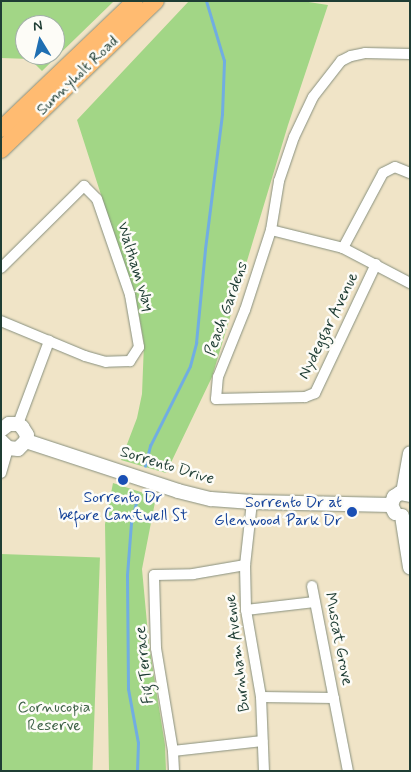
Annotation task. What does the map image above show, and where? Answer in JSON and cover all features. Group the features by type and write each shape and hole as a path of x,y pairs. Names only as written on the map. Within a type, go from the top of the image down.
{"main road":[{"name":"Sunnyholt Road","path":"1,129 135,1"},
{"name":"Sunnyholt Road","path":"1,150 156,1"}],"street":[{"name":"Peach Gardens","path":"216,400 218,377 245,310 271,230 276,192 294,137 317,90 342,61 365,53 410,54"},
{"path":"343,248 383,173 394,167 410,173"},
{"name":"Waltham Way","path":"1,268 84,186 97,199 132,304 140,343 138,350 130,361 113,363 97,360 48,341"},
{"path":"271,230 343,248 410,283"},
{"name":"Nydeggar Avenue","path":"216,400 305,397 315,393 376,264"},
{"path":"1,320 48,341 18,424"},
{"path":"1,430 9,424 18,424 26,431 26,441 18,449 5,445 1,473"},
{"name":"Sorrento Drive","path":"26,441 188,494 220,500 391,505"},
{"path":"410,454 406,494 394,497 391,505 395,513 406,515 410,567"},
{"name":"Burnham Avenue","path":"252,502 245,565 246,610 261,697 264,771"},
{"name":"Fig Terrace","path":"174,771 173,751 156,648 154,575 193,574 245,565"},
{"name":"Muscat Grove","path":"312,586 348,771"},
{"path":"246,610 315,602"},
{"path":"261,697 334,698"},
{"path":"173,751 262,741"}],"green space":[{"path":"1,1 113,2 65,49 65,15 15,15 15,58 1,58"},
{"path":"189,1 302,1 328,5 288,125 212,377 166,473 121,460 137,418 142,394 144,343 138,310 77,120"},
{"path":"36,65 48,65 42,71"},
{"path":"113,483 156,497 142,569 149,645 165,745 166,771 109,771 105,524"},
{"name":"Cornucopia Reserve","path":"1,554 100,557 92,771 1,771"}],"waterway":[{"path":"145,466 150,446 190,366 196,343 205,249 222,114 224,61 206,1"},
{"path":"137,771 138,743 128,689 127,575 131,523 138,495"}],"place":[{"name":"Sorrento Dr before Cantwell St","path":"123,480"},
{"name":"Sorrento Dr at Glenwood Park Dr","path":"352,512"}]}
